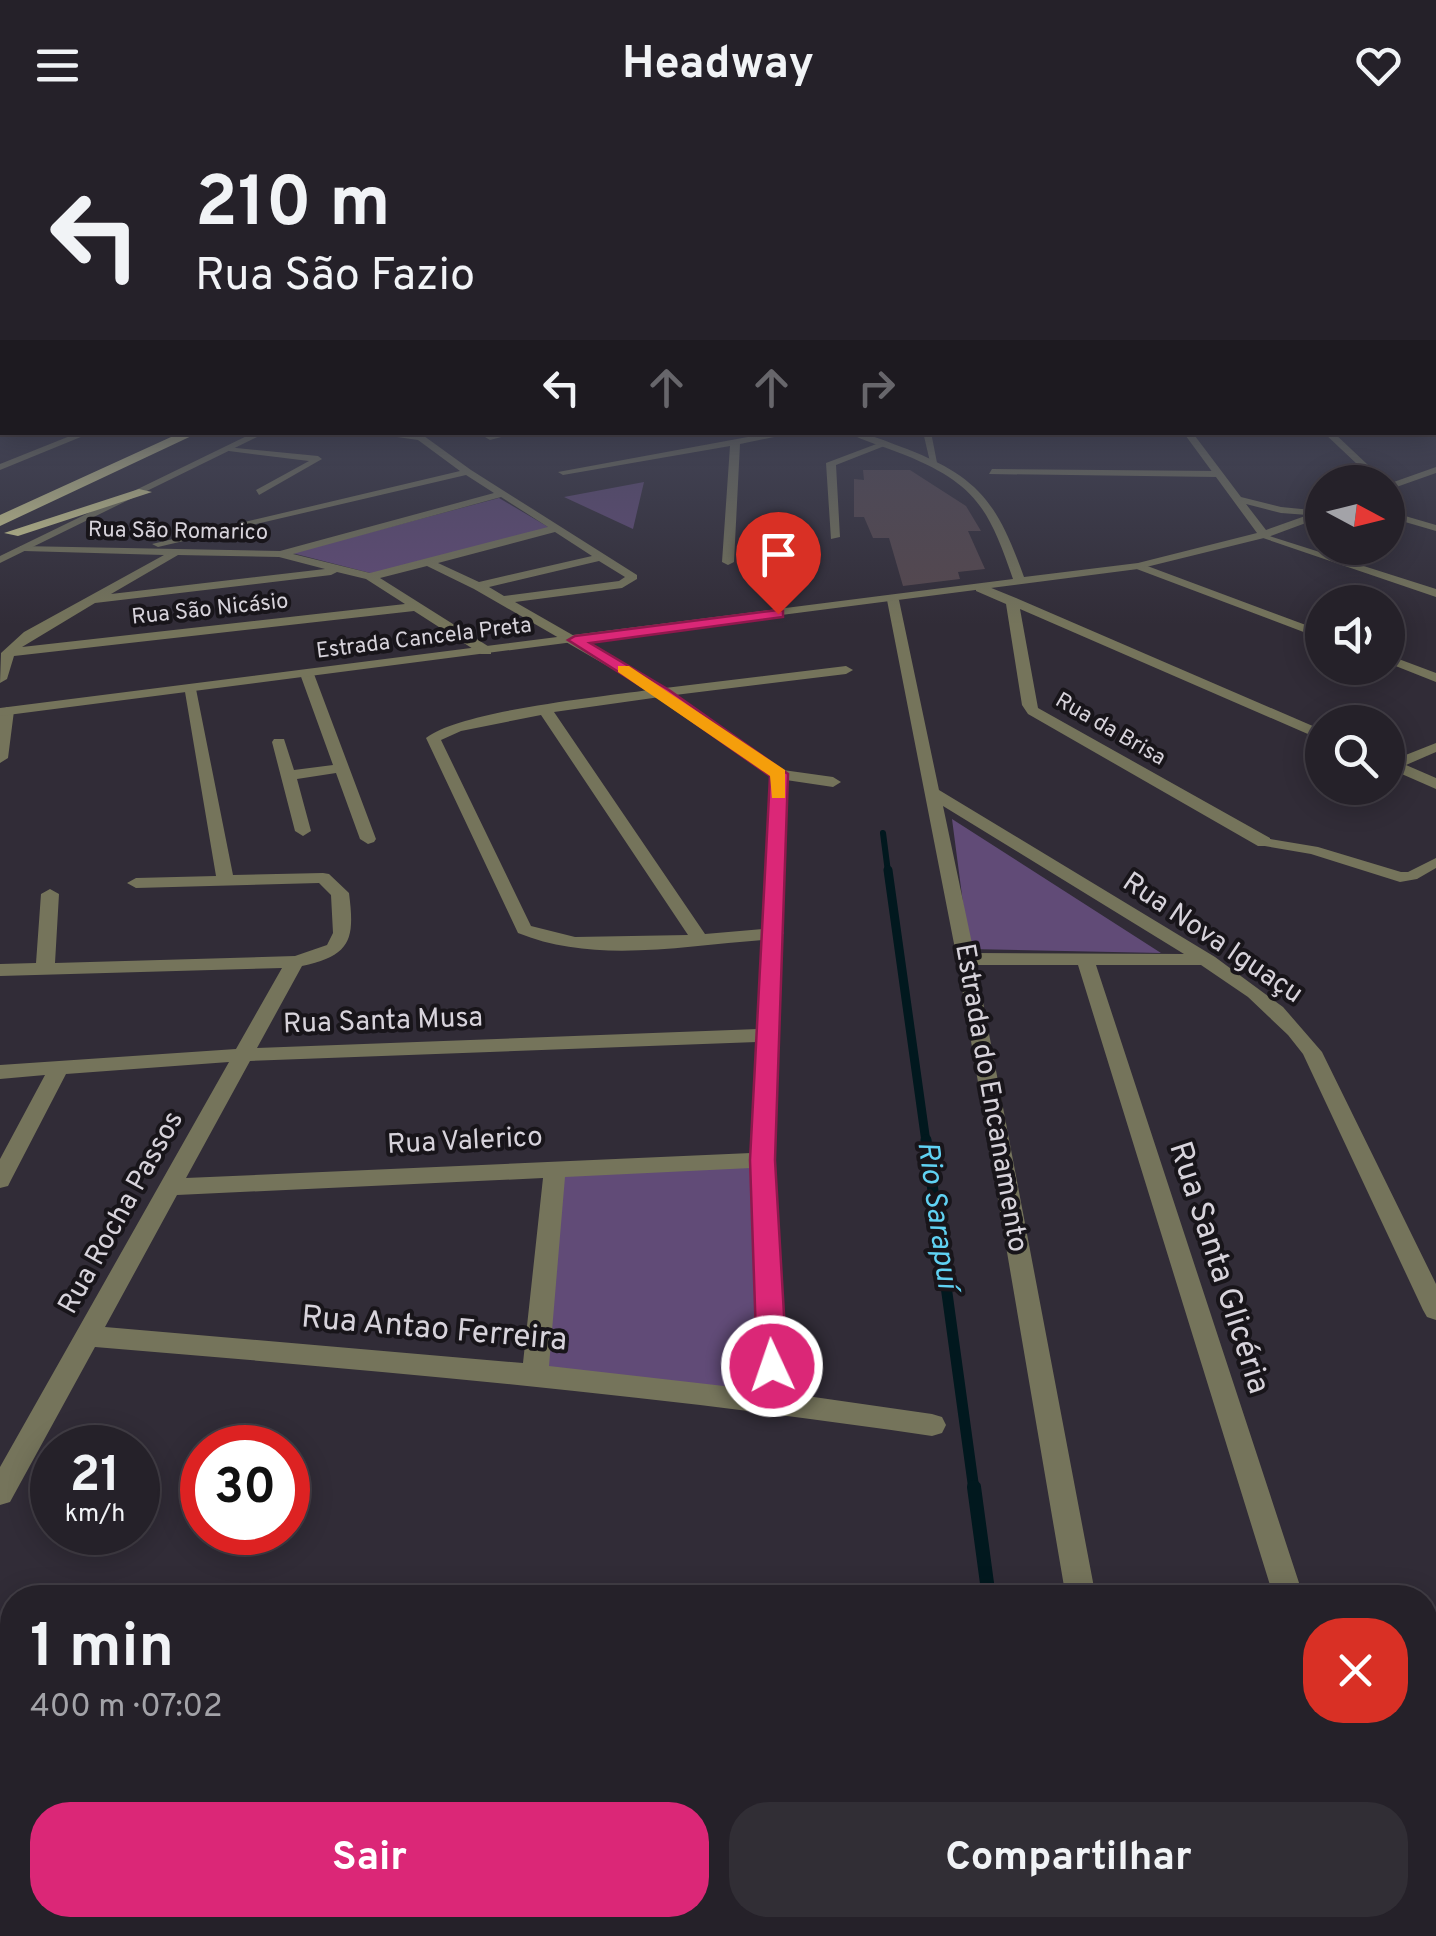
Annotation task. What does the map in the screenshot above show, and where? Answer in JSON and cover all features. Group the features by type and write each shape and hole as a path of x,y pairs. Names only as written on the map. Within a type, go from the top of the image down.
{"highway":[{"path":"0,503 104,456"},
{"path":"0,521 141,456"},
{"path":"0,537 144,492"}],"street":[{"path":"0,467 27,456"},
{"path":"0,560 216,456"},
{"path":"446,456 599,558 631,574 632,580 503,600"},
{"path":"563,472 653,456"},
{"path":"728,562 733,456"},
{"path":"835,537 831,463 849,456"},
{"path":"912,456 957,478 992,512 1020,582"},
{"path":"1205,456 1264,536 1436,593"},
{"path":"1405,479 1435,471"},
{"path":"128,551 468,472"},
{"path":"992,472 1218,474"},
{"path":"279,554 501,494"},
{"path":"1238,499 1305,512"},
{"path":"1405,519 1436,528"},
{"name":"Estrada Cancela Preta","path":"4,712 1138,566 1264,536 1305,520"},
{"path":"370,577 554,529"},
{"name":"Rua São Romarico","path":"24,548 279,554 370,577 486,651"},
{"path":"0,679 8,653 29,635 175,552"},
{"path":"478,586 599,558"},
{"path":"428,562 575,640 663,693 779,774 833,782"},
{"path":"1138,566 1305,629"},
{"path":"90,600 345,571"},
{"path":"980,588 1305,728"},
{"name":"Estrada do Encanamento","path":"893,600 966,959 1080,1585"},
{"name":"Rua da Brisa","path":"1012,601 1033,711 1264,842"},
{"name":"Rua São Nicásio","path":"8,653 415,607"},
{"path":"1405,666 1436,678"},
{"path":"775,933 581,944 557,943 524,929 432,744 437,734 546,710 846,670"},
{"path":"307,674 368,839"},
{"path":"189,689 225,879"},
{"path":"546,710 699,938"},
{"path":"0,758 4,712"},
{"path":"280,742 303,831"},
{"path":"1405,758 1436,747"},
{"path":"288,776 342,768"},
{"path":"1405,771 1436,784"},
{"path":"774,1400 762,1160 779,774"},
{"name":"Rua Nova Iguaçu","path":"933,793 1203,960 1278,1012 1312,1052 1436,1310"},
{"path":"0,970 296,962 324,956 338,947 345,931 340,893 335,884 324,878 136,883"},
{"path":"45,968 50,894"},
{"name":"Rua Santa Glicéria","path":"1086,958 1285,1585"},
{"path":"966,959 1203,960"},
{"name":"Rua Rocha Passos","path":"0,1492 296,962"},
{"name":"Rua Santa Musa","path":"0,1072 244,1055 768,1035"},
{"path":"0,1180 58,1070"},
{"name":"Rua Valerico","path":"172,1187 762,1160"},
{"path":"534,1372 555,1167"},
{"name":"Rua Antao Ferreira","path":"87,1336 534,1372 774,1400 932,1425"}],"lane":[{"path":"259,492 318,458 299,456"},
{"path":"933,456 935,466"},
{"path":"1264,842 1313,850 1400,877 1412,876 1436,862"}],"shaded area":[{"path":"644,482 633,529 564,497"},
{"path":"499,498 550,528 374,574 292,553"},
{"path":"952,819 1161,953 969,949"},
{"path":"762,1160 773,1400 535,1372 555,1167"}],"building":[{"path":"863,470 910,470 966,506 981,531 968,531 985,569 958,572 960,579 903,586 889,538 873,538 864,517 854,517 854,479 864,480"}],"waterway":[{"name":"Rio Sarapuí","path":"883,833 888,872"},
{"name":"Rio Sarapuí","path":"888,870 926,1142"},
{"name":"Rio Sarapuí","path":"926,1140 974,1490"},
{"name":"Rio Sarapuí","path":"974,1487 987,1585"}],"slow traffic":[{"path":"624,669 760,758 779,774 778,795"}],"route":[{"path":"772,1366 762,1160 779,774 663,693 575,640 778,614"}]}
